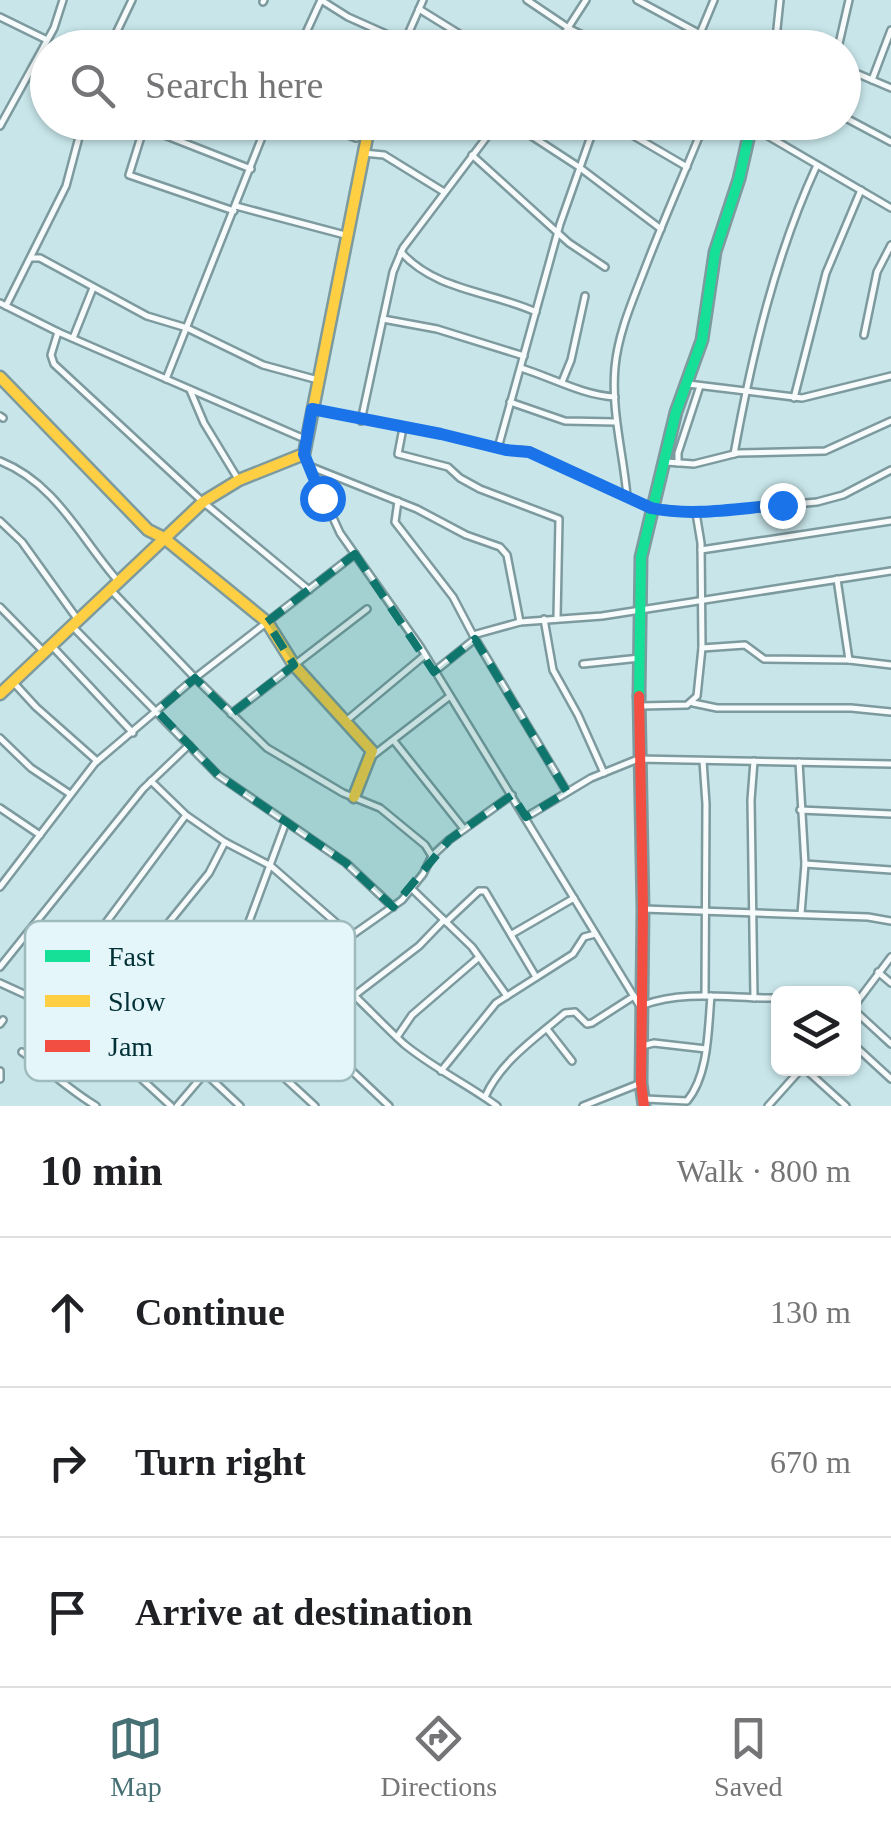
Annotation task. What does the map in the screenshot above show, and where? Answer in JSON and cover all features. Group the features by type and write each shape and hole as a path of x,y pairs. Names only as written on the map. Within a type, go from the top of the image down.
{"street":[{"path":"51,30 62,0"},
{"path":"118,30 132,0"},
{"path":"307,30 321,0 374,30"},
{"path":"410,30 423,0"},
{"path":"528,0 570,29 586,0"},
{"path":"637,0 689,30"},
{"path":"702,30 714,0"},
{"path":"777,30 780,0"},
{"path":"842,30 849,0"},
{"path":"419,9 453,30"},
{"path":"0,17 30,32"},
{"path":"872,80 891,30"},
{"path":"0,126 30,71"},
{"path":"861,75 891,88"},
{"path":"861,125 891,142"},
{"path":"78,140 66,186 32,258 3,304 58,332 307,440"},
{"path":"140,140 130,175 235,209 345,235"},
{"path":"180,140 251,169"},
{"path":"166,380 261,140"},
{"path":"366,140 312,409 307,460 322,498 355,554 425,655 640,1004"},
{"path":"362,421 393,272 401,252 484,140"},
{"path":"538,140 661,229"},
{"path":"498,448 558,232 589,140"},
{"path":"641,140 687,167"},
{"path":"626,496 624,458 616,422 618,349 698,140"},
{"path":"703,761 706,1048 687,1101 644,1103 638,759 641,557 685,383 702,340 715,252 739,180 746,140"},
{"path":"776,140 891,208"},
{"path":"363,153 384,156 444,192"},
{"path":"472,156 558,232 605,267"},
{"path":"734,454 745,391 782,249 817,165"},
{"path":"794,398 826,273 861,190"},
{"path":"864,335 877,272 891,245"},
{"path":"401,252 432,279 536,312"},
{"path":"32,258 40,258 146,316 186,328 262,365 318,380"},
{"path":"73,338 92,288"},
{"path":"562,382 571,360 584,296"},
{"path":"383,319 438,328 524,356"},
{"path":"58,332 51,355 54,364 203,502 309,590"},
{"path":"521,368 583,393 615,397"},
{"path":"685,383 794,398 891,376"},
{"path":"0,377 148,530 164,538 267,622 294,665 344,723 370,746 372,757"},
{"path":"678,463 700,386"},
{"path":"190,390 204,423 239,480"},
{"path":"510,402 565,421 616,422"},
{"path":"312,409 534,453 651,508 696,513 830,500 891,470"},
{"path":"663,462 694,464 734,454 825,450 891,421"},
{"path":"402,428 398,454 448,467 480,489 559,519 557,618"},
{"path":"97,762 36,707 4,687 203,502 239,480 307,460 504,550 520,622"},
{"path":"0,461 43,486 114,585 195,678 267,748 342,793 380,808 425,845 432,856"},
{"path":"398,500 395,522 453,597 567,792"},
{"path":"693,703 700,686 702,648 701,550 696,513"},
{"path":"0,520 22,542 75,623 231,786 346,863 393,907"},
{"path":"701,550 891,521"},
{"path":"0,886 97,762 195,678 355,554"},
{"path":"435,671 474,637 520,622 602,616 891,572"},
{"path":"836,579 849,660"},
{"path":"0,607 132,733"},
{"path":"231,714 367,609"},
{"path":"544,618 553,670 604,773"},
{"path":"702,648 745,645 764,659 849,660 891,665"},
{"path":"344,723 425,655"},
{"path":"583,664 640,658"},
{"path":"354,796 372,757 450,696"},
{"path":"640,706 693,703 718,708 891,712"},
{"path":"0,738 31,768 70,794"},
{"path":"394,741 464,829"},
{"path":"34,921 151,782 190,745"},
{"path":"526,817 567,792 638,759 891,764"},
{"path":"754,761 750,800 754,998"},
{"path":"800,762 804,864 801,915"},
{"path":"151,782 225,842 270,866 333,921"},
{"path":"355,933 393,907 432,856 512,795"},
{"path":"0,808 40,835"},
{"path":"800,810 891,814"},
{"path":"107,921 186,814"},
{"path":"249,921 286,822"},
{"path":"170,921 208,874 225,842"},
{"path":"804,864 891,870"},
{"path":"0,867 10,873"},
{"path":"411,888 472,948 492,971 506,996"},
{"path":"497,1106 441,1071 355,995 482,891 536,977"},
{"path":"512,934 575,898"},
{"path":"642,909 891,920"},
{"path":"0,966 25,933"},
{"path":"441,1071 474,1027 506,996 574,954 584,937 596,934"},
{"path":"861,996 891,958"},
{"path":"398,1037 412,1015 478,959"},
{"path":"878,972 891,982"},
{"path":"0,983 25,994"},
{"path":"485,1097 519,1050 571,1011 587,1024 660,998 771,998"},
{"path":"861,1013 891,1044"},
{"path":"547,1029 572,1061"},
{"path":"642,1046 654,1043 706,1048"},
{"path":"861,1052 891,1080"},
{"path":"0,1071 0,1079"},
{"path":"355,1074 389,1106"},
{"path":"770,1105 796,1076"},
{"path":"812,1076 846,1106"},
{"path":"62,1081 96,1106"},
{"path":"145,1081 174,1106 199,1081"},
{"path":"213,1081 240,1106"},
{"path":"288,1081 315,1106"},
{"path":"583,1106 641,1082"}],"highlighted area":[{"path":"355,554 434,672 475,639 567,792 526,817 512,795 449,840 393,907 346,863 218,775 157,711 195,678 231,714 294,665 267,622"}],"traffic: fast":[{"path":"639,696 641,557 676,412 702,340 715,252 748,140"}],"traffic: slow":[{"path":"0,694 203,502 239,480 304,454 366,140"},
{"path":"0,377 148,530 164,538 267,622 294,665 372,751 354,797"}],"traffic: jam":[{"path":"639,696 644,1106"}],"route":[{"path":"322,498 304,454 312,409 534,453 651,508 696,513 782,505"}]}
